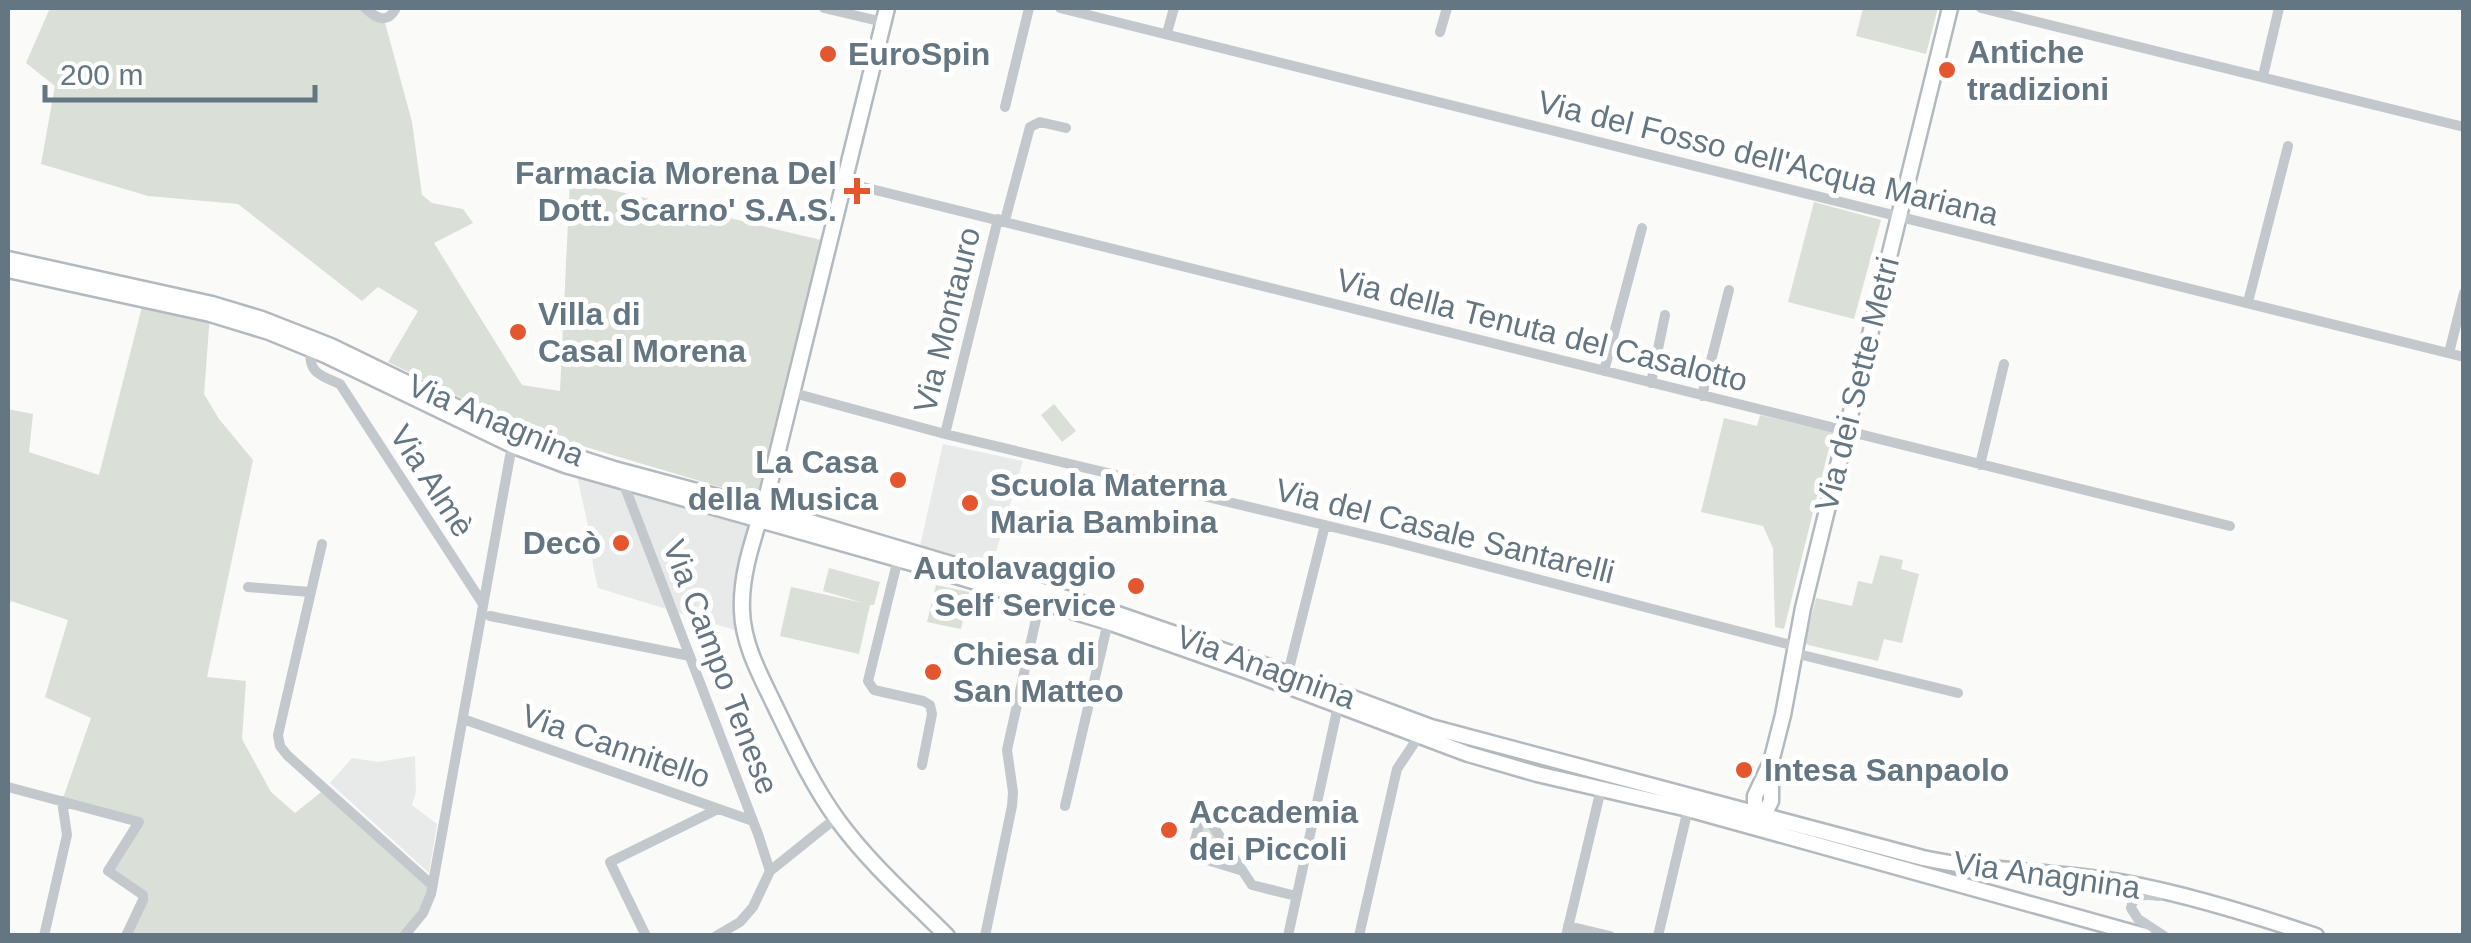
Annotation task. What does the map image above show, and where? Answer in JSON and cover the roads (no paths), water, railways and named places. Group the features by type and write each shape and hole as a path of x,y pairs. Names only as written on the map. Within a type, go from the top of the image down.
{"main road":[{"name":"Via dei Sette Metri","path":"1761,822 1755,796 1771,762 1786,702 1802,608 1950,8"},
{"path":"885,15 752,545 742,600 743,624 748,645 792,740 836,818 947,936"},
{"name":"Via Anagnina","path":"8,258 212,304 282,325 565,465 729,510 762,514 776,525 1108,622 1468,754 1688,809 1923,858 2108,880 2210,904 2316,936"},
{"name":"Via Anagnina","path":"8,270 220,317 269,332 521,443 1110,610 1431,728 1761,822 2112,930 2145,936"},
{"path":"729,510 744,524 752,545"},
{"path":"752,545 776,525"}],"street":[{"path":"364,8 384,19 396,8"},
{"path":"824,8 885,15"},
{"path":"1005,108 1028,8"},
{"name":"Via del Fosso dell'Acqua Mariana","path":"1060,8 2464,356"},
{"path":"1167,34 1174,8"},
{"path":"1440,32 1447,8"},
{"path":"1982,8 2464,127"},
{"path":"2262,76 2280,8"},
{"name":"Via Montauro","path":"945,434 1028,129 1040,122 1066,128"},
{"path":"2248,302 2288,146"},
{"name":"Via della Tenuta del Casalotto","path":"843,182 2230,526"},
{"path":"1604,371 1642,228"},
{"path":"1702,396 1729,290"},
{"path":"2449,353 2464,293"},
{"path":"1651,383 1664,315"},
{"name":"Via Almè","path":"311,349 314,369 340,384 487,610"},
{"path":"1980,465 2004,364"},
{"name":"Via del Casale Santarelli","path":"790,392 945,434 1325,526 1958,693"},
{"path":"404,936 425,910 432,884 521,443"},
{"name":"Via Campo Tenese","path":"623,482 770,872"},
{"path":"1289,674 1325,526"},
{"path":"322,544 278,735 280,746 432,884"},
{"path":"898,560 868,681 874,690 923,700 930,705 932,714 922,766"},
{"path":"248,587 310,592"},
{"path":"984,936 1013,800 1007,750 1040,601"},
{"path":"487,610 690,656"},
{"path":"1066,806 1108,622"},
{"path":"1288,936 1338,706"},
{"name":"Via Cannitello","path":"464,719 752,820"},
{"path":"1359,936 1397,769 1419,736"},
{"path":"1510,766 1520,751"},
{"path":"1601,788 1567,931 1610,936"},
{"path":"8,789 139,822 108,871 143,895 126,936"},
{"path":"44,936 67,836 62,801"},
{"path":"646,936 610,862 718,808"},
{"path":"1658,936 1688,809"},
{"path":"716,936 740,922 753,908 770,872 836,818"},
{"path":"1242,871 1191,855 1200,818 1209,820 1252,885 1296,896"},
{"path":"2164,936 2134,914 2131,906 2136,898 2153,895 2210,904"},
{"path":"738,936 740,922"}],"place":[{"name":"EuroSpin","path":"828,54"},
{"name":"Antiche tradizioni","path":"1947,70"},
{"name":"Farmacia Morena Del Dott. Scarno' S.A.S.","path":"857,191"},
{"name":"Villa di Casal Morena","path":"518,332"},
{"name":"La Casa della Musica","path":"898,480"},
{"name":"Scuola Materna Maria Bambina","path":"970,503"},
{"name":"Decò","path":"621,543"},
{"name":"Autolavaggio Self Service","path":"1136,586"},
{"name":"Chiesa di San Matteo","path":"933,672"},
{"name":"Intesa Sanpaolo","path":"1744,770"},
{"name":"Accademia dei Piccoli","path":"1169,830"}]}
